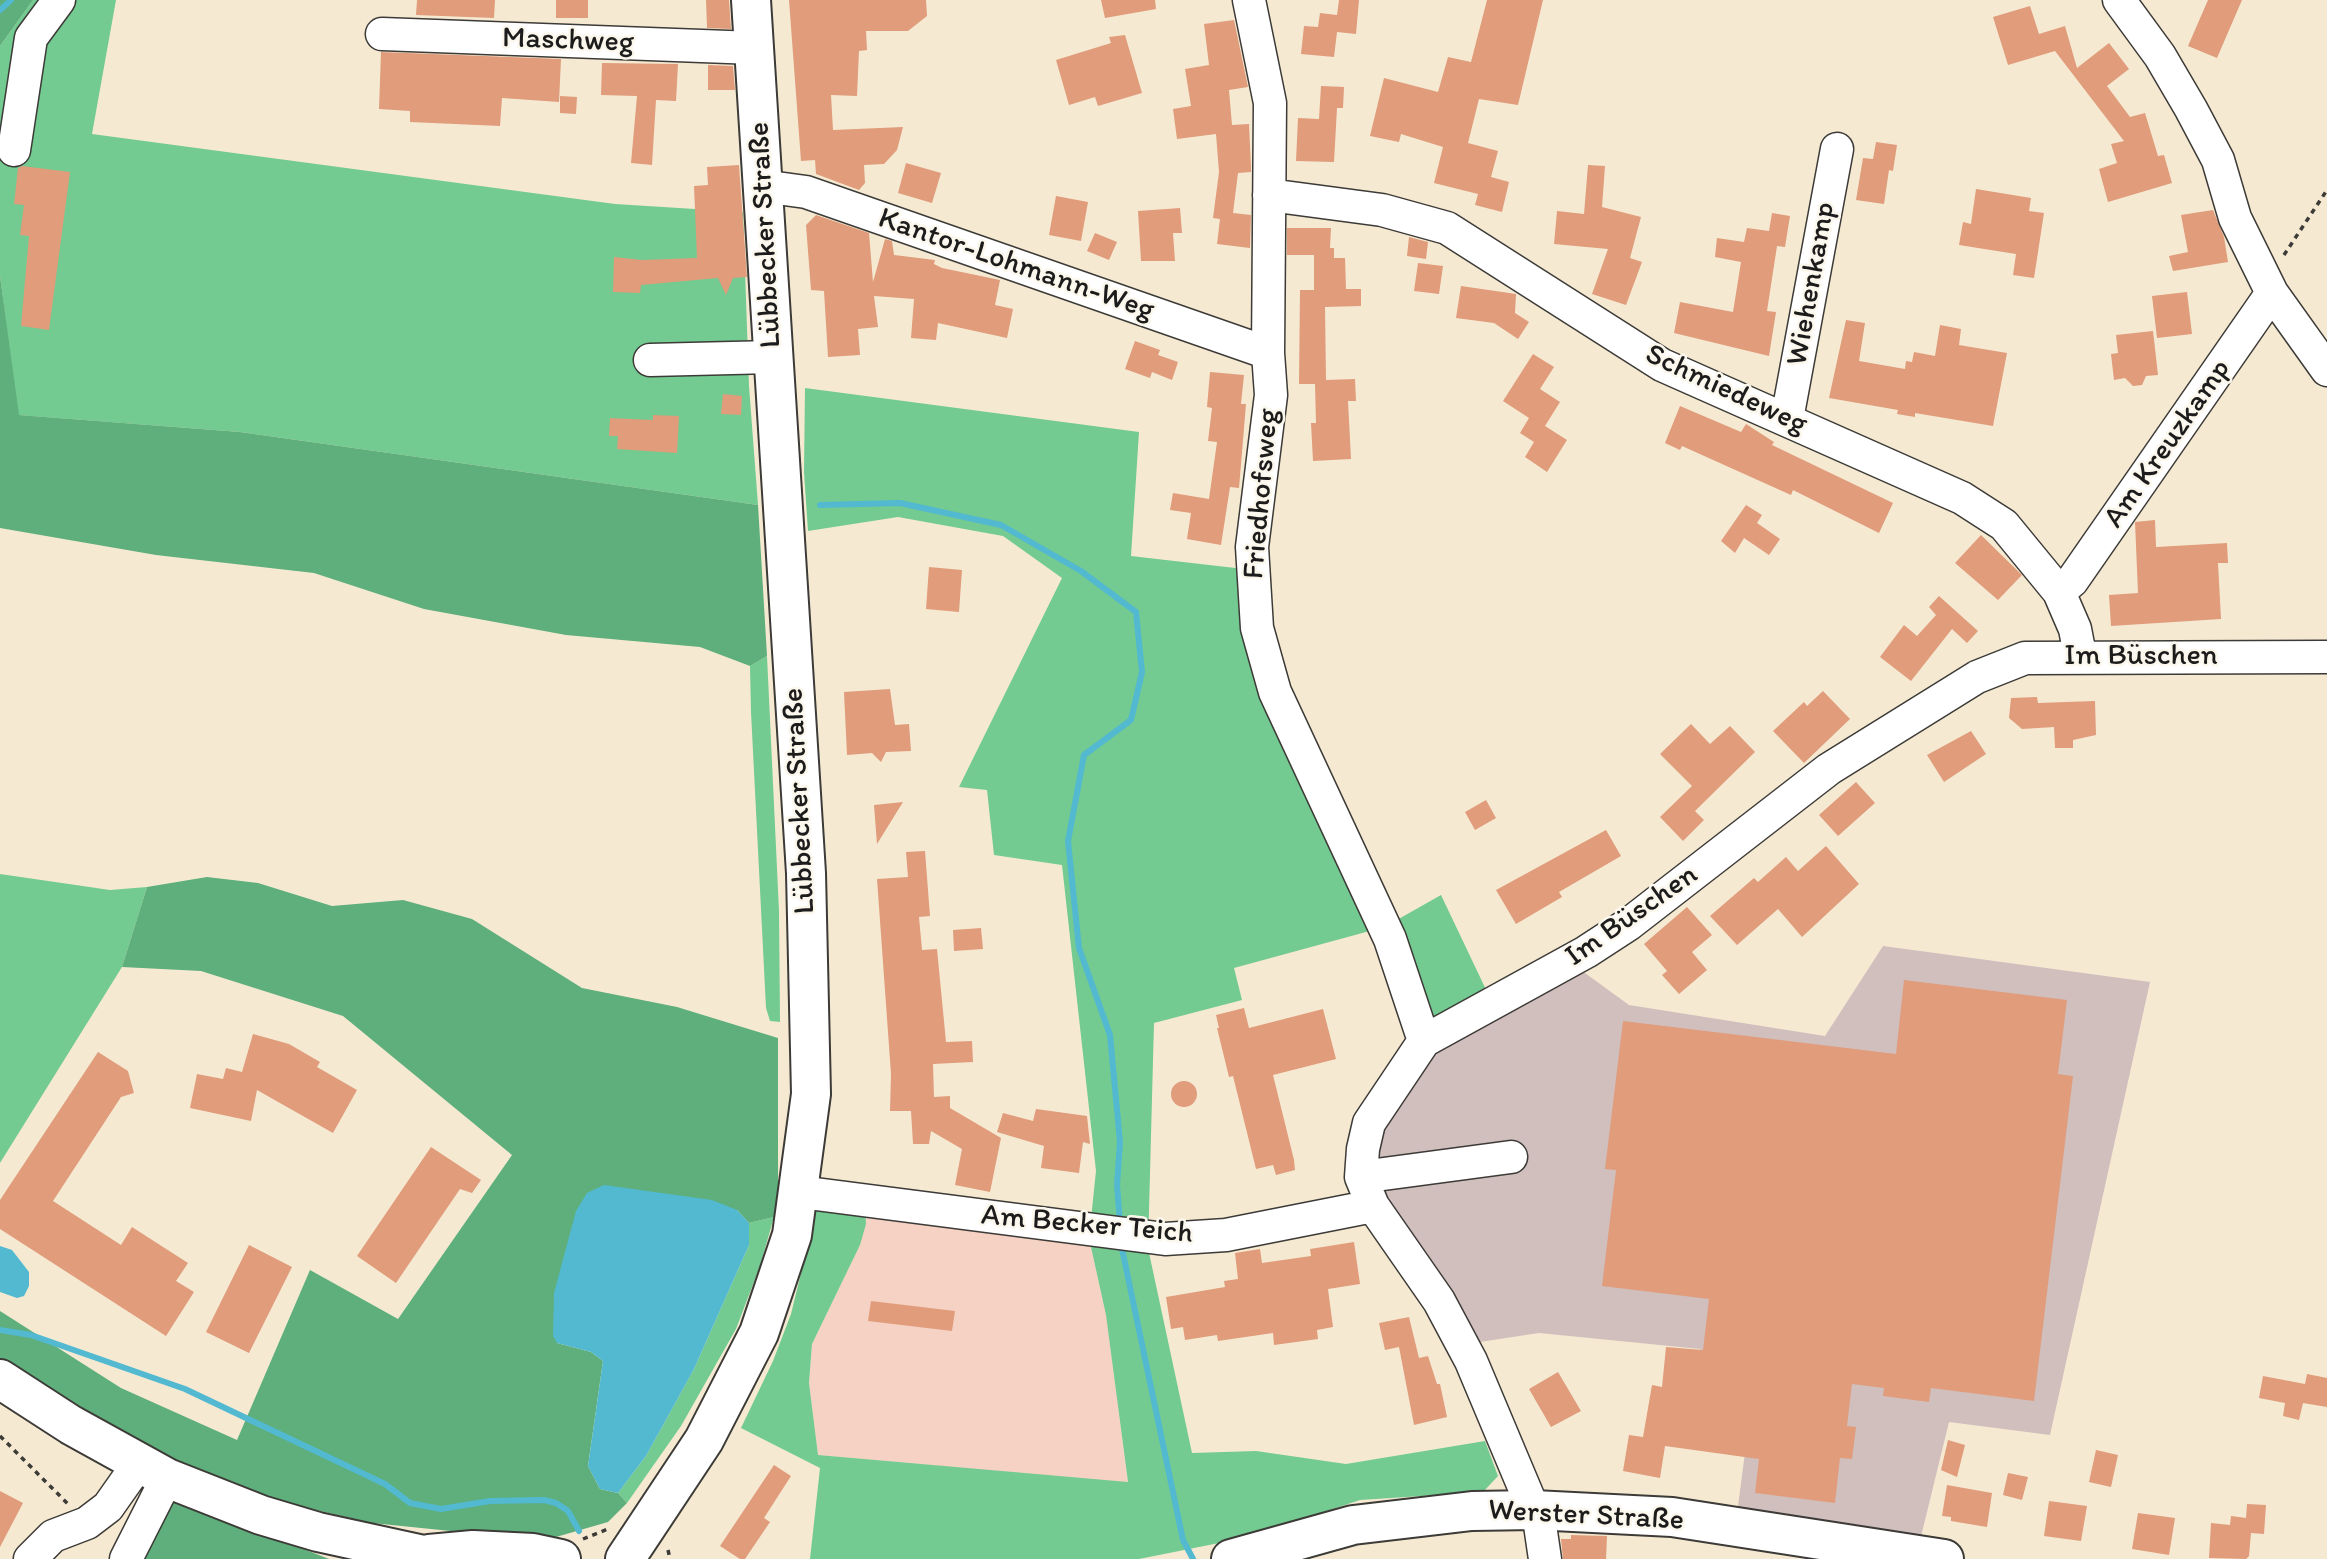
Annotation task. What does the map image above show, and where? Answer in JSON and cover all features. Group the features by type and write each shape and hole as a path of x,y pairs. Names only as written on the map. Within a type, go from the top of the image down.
{"main road":[{"name":"Lübbecker Straße","path":"625,1559 704,1440 759,1334 781,1274 800,1192 811,1094 806,873 751,0"},
{"path":"0,1380 71,1425 153,1470 261,1515 318,1532 436,1557 473,1550 521,1552 561,1559"},
{"name":"Werster Straße","path":"1231,1559 1353,1525 1472,1511 1534,1510 1672,1517 1944,1559"}],"street":[{"path":"15,150 31,38 60,0"},
{"name":"Friedhofsweg","path":"1249,0 1270,103 1268,353 1271,395 1252,547 1257,628 1275,692 1390,939 1424,1041"},
{"path":"2119,0 2160,56 2192,109 2218,160 2235,218 2269,287 2327,370"},
{"name":"Maschweg","path":"382,34 755,48"},
{"name":"Wiehenkamp","path":"1787,419 1837,149"},
{"name":"Kantor-Lohmann-Weg","path":"762,186 806,192 1268,353"},
{"name":"Schmiedeweg","path":"1269,195 1382,210 1447,229 1662,365 1962,498 2004,525 2059,592 2075,629 2080,655"},
{"name":"Am Kreuzkamp","path":"2059,592 2073,581 2269,287"},
{"path":"650,360 773,357"},
{"name":"Im Büschen","path":"1367,1191 1363,1149 1369,1123 1424,1041 1618,931 1829,769 1978,677 2025,658 2080,655 2327,657"},
{"name":"Am Becker Teich","path":"800,1192 1165,1239 1226,1235 1367,1191 1511,1157"},
{"path":"1367,1191 1439,1301 1471,1361 1540,1525 1545,1559"},
{"path":"30,1559 53,1536 87,1523 153,1470"},
{"path":"126,1559 153,1470"}],"path":[{"path":"2269,287 2327,190"}],"shaded area":[{"path":"1883,946 2150,982 2050,1435 1949,1422 1916,1557 1735,1529 1749,1422 1700,1349 1539,1333 1460,1345 1372,1213 1362,1126 1425,1035 1574,965 1629,1005 1825,1036"},
{"path":"865,1209 1089,1238 1106,1315 1128,1483 818,1455 809,1383 812,1344 860,1245"}],"green space":[{"path":"0,0 33,0 0,46"},
{"path":"33,0 116,0 92,134 615,204 743,212 749,386 758,505 240,432 18,415 0,276 0,46"},
{"path":"0,276 19,415 240,432 758,505 767,656 750,666 700,647 566,635 424,609 314,573 156,555 0,528"},
{"path":"805,388 1139,432 1131,556 1244,569 1245,598 1388,925 1441,895 1490,998 1425,1035 1388,926 1234,968 1242,1000 1154,1023 1148,1248 1192,1453 1256,1451 1346,1464 1485,1441 1498,1476 1483,1492 1360,1500 1249,1537 1139,1559 810,1559 820,1468 741,1428 773,1361 791,1314 818,1204 865,1209 866,1224 860,1245 812,1344 809,1383 818,1455 1128,1482 1106,1315 1089,1238 1096,1171 1062,865 994,855 987,790 959,787 1062,578 1003,536 898,517 808,531 804,472"},
{"path":"767,656 779,911 780,1022 770,1021 766,1008 751,712 750,666"},
{"path":"0,874 110,890 147,887 122,967 0,1163"},
{"path":"207,877 258,883 332,906 403,900 472,919 582,988 677,1007 778,1038 778,1197 774,1217 749,1223 737,1210 557,1343 591,1352 603,1361 588,1466 600,1489 618,1493 627,1503 608,1522 556,1537 500,1536 372,1523 246,1494 94,1422 0,1360 0,1311 121,1388 237,1440 310,1270 398,1319 512,1155 343,1016 201,971 122,967 147,887"},
{"path":"774,1217 760,1266 736,1329 681,1426 627,1503 618,1493 646,1456 694,1369 749,1245 749,1223"},
{"path":"174,1493 235,1522 329,1559 137,1559"}],"water":[{"path":"604,1185 712,1200 737,1210 749,1223 749,1245 694,1369 646,1456 618,1493 600,1489 588,1466 603,1361 591,1352 557,1343 553,1336 554,1293 576,1211 587,1193"},
{"path":"0,1246 12,1250 29,1272 29,1286 24,1296 17,1298 0,1292"}],"building":[{"path":"417,0 495,0 494,18 416,15"},
{"path":"556,0 588,0 588,18 556,18"},
{"path":"706,0 729,0 731,29 707,28"},
{"path":"789,0 926,0 927,16 908,31 866,31 867,50 859,51 857,96 831,95 833,130 903,127 897,150 884,164 864,165 865,183 859,190 816,174 815,160 801,161"},
{"path":"1101,0 1155,0 1156,9 1105,18"},
{"path":"1339,0 1359,0 1356,34 1337,32 1334,57 1301,54 1304,26 1318,27 1320,13 1337,15"},
{"path":"1487,0 1543,0 1518,105 1479,99 1468,143 1498,151 1491,177 1509,182 1502,212 1475,205 1478,194 1434,183 1443,147 1401,134 1399,142 1370,136 1384,78 1438,92 1448,57 1471,62"},
{"path":"2208,0 2242,0 2217,58 2188,46"},
{"path":"2030,6 2039,34 2065,26 2077,68 2109,43 2129,69 2107,86 2130,117 2145,113 2158,156 2164,155 2172,183 2108,202 2099,169 2117,163 2111,144 2124,141 2055,51 2008,65 1993,17"},
{"path":"1234,20 1248,87 1229,90 1232,125 1249,124 1251,172 1238,173 1233,213 1251,215 1250,248 1217,244 1220,219 1213,218 1219,172 1216,134 1177,139 1173,109 1191,106 1185,69 1209,65 1204,24"},
{"path":"1125,35 1142,93 1098,106 1095,97 1069,105 1056,60 1111,43 1109,37"},
{"path":"381,52 561,59 559,102 502,98 500,126 410,122 410,111 379,109"},
{"path":"602,63 678,64 676,101 656,100 652,165 631,163 637,96 601,95"},
{"path":"708,65 733,66 735,90 708,90"},
{"path":"1321,86 1344,87 1343,108 1337,108 1334,162 1296,161 1298,118 1319,119"},
{"path":"560,96 577,97 576,114 560,113"},
{"path":"1876,142 1897,145 1893,171 1889,170 1884,204 1856,200 1863,158 1873,159"},
{"path":"906,163 941,173 932,203 898,193"},
{"path":"739,165 747,277 733,278 726,295 718,278 641,285 640,293 613,292 614,257 642,260 697,258 694,186 708,185 707,167"},
{"path":"1588,165 1605,166 1602,207 1641,217 1630,258 1642,262 1626,305 1592,294 1608,249 1554,244 1557,211 1584,214"},
{"path":"22,166 70,172 49,330 21,326 29,236 20,235 24,205 14,204 18,168"},
{"path":"1976,189 2031,198 2029,211 2044,213 2034,278 2013,275 2016,254 1959,245 1963,222 1971,224"},
{"path":"1056,196 1088,202 1081,241 1049,235"},
{"path":"1180,208 1182,233 1173,233 1175,261 1141,261 1138,211"},
{"path":"2213,210 2224,237 2228,262 2173,271 2169,256 2188,252 2181,215"},
{"path":"1772,213 1790,216 1785,247 1777,246 1767,311 1776,312 1769,356 1674,333 1680,302 1733,312 1741,262 1715,257 1717,238 1744,242 1747,228 1769,231"},
{"path":"816,215 869,233 873,282 885,239 892,241 894,255 935,260 934,264 942,268 1000,280 995,305 1013,309 1007,338 938,323 936,340 911,338 914,299 874,296 878,327 858,329 860,355 828,357 824,291 811,290 806,225"},
{"path":"1287,228 1331,228 1330,248 1334,248 1334,258 1345,258 1346,289 1361,289 1361,306 1325,307 1326,380 1355,379 1356,401 1348,401 1351,459 1313,461 1311,423 1316,423 1315,384 1299,384 1300,290 1314,290 1314,255 1287,255"},
{"path":"1095,233 1117,242 1109,260 1087,251"},
{"path":"1409,237 1428,242 1426,259 1407,256"},
{"path":"1418,263 1443,266 1439,294 1414,291"},
{"path":"1461,286 1516,294 1515,313 1529,322 1518,339 1494,323 1456,318"},
{"path":"2187,292 2192,334 2157,338 2152,296"},
{"path":"1846,320 1865,323 1859,361 1905,369 1906,361 1912,362 1914,352 1935,356 1940,325 1961,329 1959,345 2007,353 1993,426 1915,413 1915,417 1897,414 1898,410 1829,398"},
{"path":"2153,331 2158,375 2146,376 2142,385 2133,386 2125,378 2114,380 2111,354 2118,353 2116,335"},
{"path":"1135,341 1160,350 1158,355 1178,362 1172,380 1152,372 1150,378 1125,369"},
{"path":"1533,354 1554,367 1540,389 1560,402 1545,426 1567,440 1547,472 1525,457 1534,442 1520,433 1529,418 1503,401"},
{"path":"1210,372 1244,375 1241,404 1246,404 1239,488 1230,487 1221,545 1187,539 1191,513 1170,510 1173,493 1209,499 1217,442 1208,441 1212,408 1207,407"},
{"path":"723,394 742,396 741,415 721,414"},
{"path":"1680,406 1741,432 1746,424 1774,442 1772,445 1893,503 1879,533 1793,490 1791,495 1682,446 1680,450 1665,443"},
{"path":"653,415 679,416 677,453 617,449 618,436 609,436 610,418 653,420"},
{"path":"1746,505 1762,515 1757,523 1780,539 1769,555 1744,538 1735,553 1721,541"},
{"path":"2155,520 2156,547 2227,543 2228,563 2218,563 2221,619 2111,626 2109,595 2138,593 2135,522"},
{"path":"1981,535 2022,575 1998,600 1955,563"},
{"path":"929,567 962,570 959,612 926,609"},
{"path":"1939,596 1978,631 1967,643 1952,629 1911,681 1880,657 1904,625 1917,636 1936,615 1929,607"},
{"path":"890,689 895,725 909,724 911,751 886,752 881,762 872,753 847,755 844,692"},
{"path":"1823,691 1850,719 1804,763 1773,731 1804,702 1807,706"},
{"path":"2037,697 2038,703 2095,701 2096,735 2073,740 2073,748 2055,748 2054,727 2022,729 2009,718 2011,698"},
{"path":"1691,724 1710,744 1730,726 1755,752 1695,811 1704,820 1683,841 1660,817 1692,786 1660,754"},
{"path":"1971,731 1986,754 1944,782 1927,755"},
{"path":"1856,782 1875,803 1838,836 1819,815"},
{"path":"1486,800 1496,818 1475,830 1465,812"},
{"path":"903,802 877,844 874,805"},
{"path":"1606,830 1621,856 1559,892 1562,897 1516,924 1496,890"},
{"path":"1826,846 1859,884 1802,937 1778,909 1737,945 1710,916 1754,878 1758,882 1786,857 1798,871"},
{"path":"925,851 930,916 919,917 922,950 937,949 946,1042 972,1041 973,1062 933,1064 934,1097 950,1096 950,1108 1001,1138 990,1192 955,1185 962,1149 931,1131 929,1144 913,1144 911,1111 890,1111 891,1074 877,879 908,877 906,852"},
{"path":"1687,907 1712,935 1692,952 1707,970 1679,994 1662,975 1667,971 1644,944"},
{"path":"981,928 983,949 954,951 953,930"},
{"path":"1904,980 2067,1000 2058,1074 2073,1076 2034,1401 1931,1388 1929,1402 1883,1396 1884,1388 1852,1384 1847,1426 1856,1427 1852,1459 1840,1458 1835,1503 1755,1493 1759,1459 1665,1446 1660,1478 1623,1471 1629,1435 1643,1437 1652,1385 1662,1387 1666,1347 1703,1350 1709,1299 1602,1286 1616,1170 1605,1169 1623,1021 1896,1054"},
{"path":"1244,1008 1249,1028 1323,1009 1336,1059 1273,1075 1295,1170 1276,1175 1273,1165 1256,1169 1233,1076 1229,1077 1217,1028 1216,1015"},
{"path":"253,1034 289,1044 320,1062 317,1067 357,1090 333,1133 257,1090 251,1121 190,1108 197,1074 223,1079 226,1068 242,1072"},
{"path":"98,1052 128,1071 134,1093 121,1097 53,1201 121,1245 132,1227 188,1263 176,1281 194,1292 166,1336 0,1229 0,1200"},
{"path":"1184,1081 1193,1085 1197,1094 1193,1103 1184,1107 1175,1103 1171,1094 1175,1085"},
{"path":"1036,1109 1087,1116 1090,1144 1083,1142 1079,1173 1041,1168 1044,1146 997,1132 1003,1113 1033,1121"},
{"path":"431,1147 481,1180 472,1193 460,1189 396,1283 357,1256"},
{"path":"1354,1242 1360,1284 1328,1289 1333,1327 1317,1330 1318,1339 1274,1345 1273,1333 1218,1341 1217,1335 1185,1340 1183,1327 1171,1329 1166,1297 1225,1287 1224,1281 1238,1279 1235,1253 1260,1249 1262,1263 1311,1256 1310,1249"},
{"path":"249,1245 292,1267 249,1353 206,1332"},
{"path":"871,1301 955,1311 952,1331 868,1321"},
{"path":"1409,1317 1419,1358 1428,1356 1437,1384 1440,1384 1447,1417 1414,1425 1399,1347 1385,1350 1379,1323"},
{"path":"1558,1372 1581,1411 1551,1427 1529,1389"},
{"path":"2307,1374 2327,1378 2327,1407 2303,1403 2299,1420 2283,1416 2285,1403 2259,1398 2263,1376 2305,1384"},
{"path":"1948,1440 1965,1445 1957,1477 1941,1470"},
{"path":"2096,1450 2118,1455 2111,1487 2089,1482"},
{"path":"774,1465 791,1476 764,1518 770,1522 745,1559 740,1559 720,1546"},
{"path":"2008,1473 2028,1477 2022,1500 2003,1495"},
{"path":"1947,1485 1992,1493 1987,1527 1951,1521 1951,1517 1942,1516"},
{"path":"0,1491 23,1503 0,1547"},
{"path":"2049,1501 2087,1506 2081,1541 2044,1536"},
{"path":"2247,1504 2266,1505 2264,1534 2251,1533 2249,1556 2246,1559 2209,1558 2211,1523 2230,1525 2231,1516 2246,1518"},
{"path":"2138,1513 2175,1518 2169,1555 2132,1549"},
{"path":"1571,1535 1607,1536 1606,1559 1563,1559 1561,1539 1571,1539"}],"waterway":[{"path":"0,10 11,0"},
{"path":"820,505 900,503 1001,525 1081,571 1136,612 1142,672 1131,720 1084,755 1068,841 1079,948 1110,1035 1120,1142 1117,1185 1120,1223"},
{"path":"1121,1244 1183,1540 1193,1559"},
{"path":"0,1330 31,1335 185,1389 385,1484 410,1503 441,1509 490,1501 544,1500 556,1503 568,1511 579,1531"}]}
